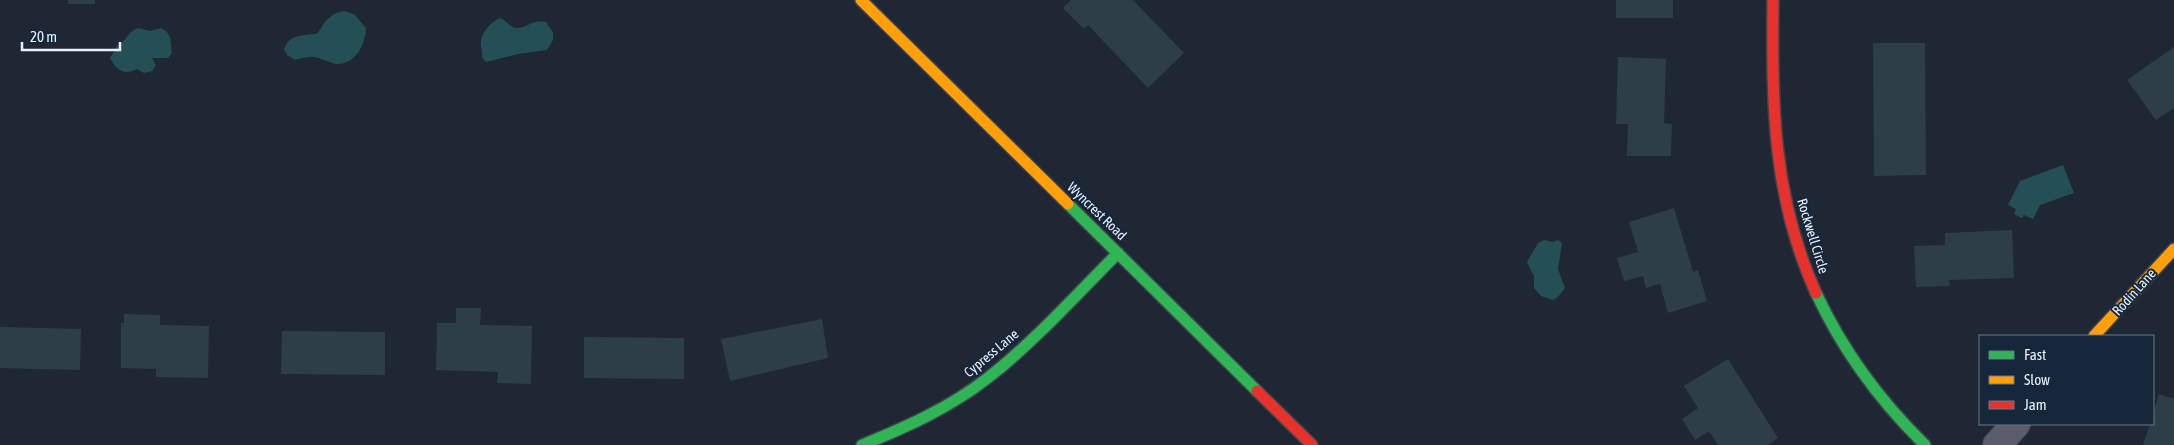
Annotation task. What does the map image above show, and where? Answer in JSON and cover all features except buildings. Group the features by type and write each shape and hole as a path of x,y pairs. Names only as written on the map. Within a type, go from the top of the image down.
{"street":[{"name":"Wyncrest Road","path":"861,0 1312,445"},
{"name":"Rockwell Circle","path":"1773,0 1777,157 1798,250 1817,297 1861,374 1906,428 1925,445"},
{"name":"Rodin Lane","path":"2095,335 2174,249"},
{"name":"Cypress Lane","path":"862,445 920,420 990,376 1118,253"},
{"path":"1997,445 2015,425"}],"shaded area":[{"path":"345,11 355,15 366,28 361,47 349,61 337,64 314,57 295,60 287,55 284,49 290,40 298,36 318,33 329,18 336,13"},
{"path":"499,18 512,27 517,28 541,21 546,22 553,33 553,40 547,50 518,54 486,62 482,57 482,37 487,28"},
{"path":"138,28 150,31 161,28 165,30 170,39 172,53 168,58 152,58 156,65 152,71 144,73 137,69 128,72 121,71 110,58 117,46 132,31"},
{"path":"2063,165 2074,193 2040,205 2033,219 2024,215 2022,218 2014,214 2016,209 2008,205 2020,181"},
{"path":"1544,240 1553,242 1558,240 1562,243 1558,269 1565,288 1553,300 1541,296 1534,288 1534,276 1527,262 1538,243"}],"traffic: fast":[{"path":"1068,204 1257,391"},
{"path":"862,445 928,416 959,398 989,377 1039,333 1118,253"},
{"path":"1816,293 1838,335 1863,374 1892,410 1925,445"}],"traffic: slow":[{"path":"861,0 1068,204"},
{"path":"2095,335 2174,249"}],"traffic: jam":[{"path":"1773,0 1773,76 1778,149 1783,185 1801,257 1816,293"},
{"path":"1257,391 1312,445"}]}
